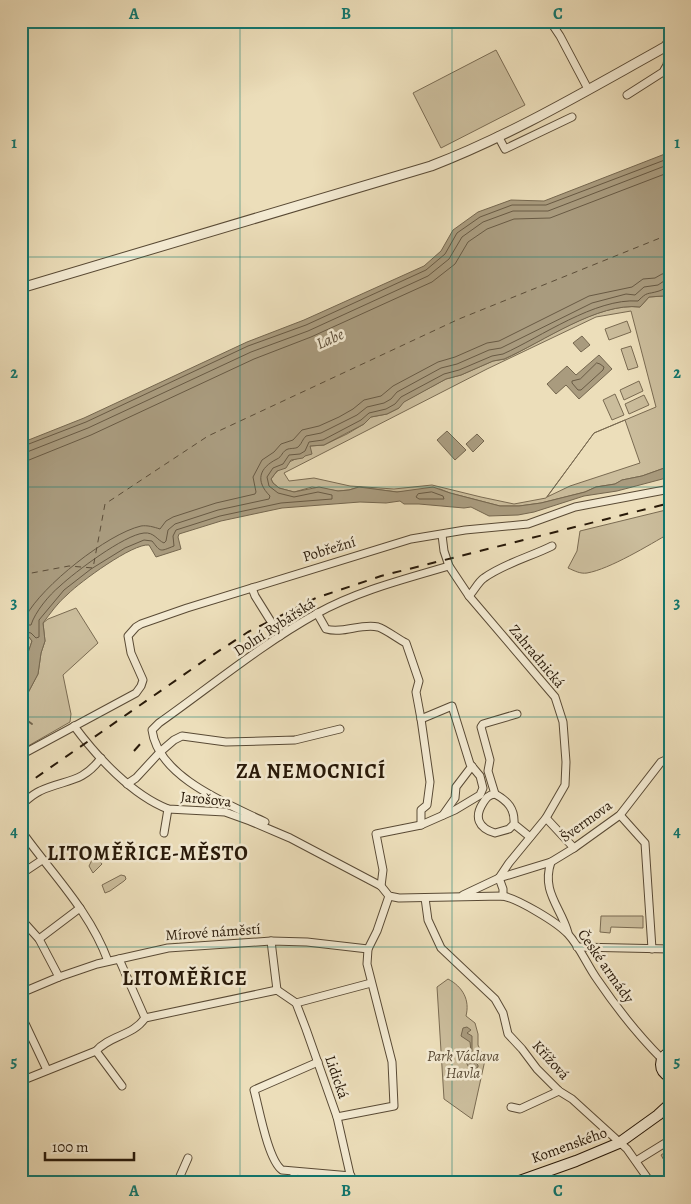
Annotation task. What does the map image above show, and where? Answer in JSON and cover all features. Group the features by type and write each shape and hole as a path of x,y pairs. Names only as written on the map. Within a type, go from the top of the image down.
{"main road":[{"path":"666,1056 661,1069 670,1077"},
{"name":"Komenského","path":"514,1183 576,1161 619,1143 658,1116 670,1104"}],"street":[{"path":"550,21 560,36 588,90"},
{"path":"21,288 431,166 498,136 668,48"},
{"path":"627,95 663,72 667,65 668,48"},
{"path":"498,136 505,149 572,117"},
{"name":"Pobřežní","path":"74,726 136,693 141,686 143,680 131,653 128,636 141,624 412,539 465,530 516,526 547,518 554,513 575,507 670,489"},
{"name":"Zahradnická","path":"442,535 444,551 449,566 469,596 555,697 563,722 566,762 565,785 546,818 499,878"},
{"path":"469,596 483,579 524,557 552,546"},
{"name":"Dolní Rybářská","path":"160,752 153,738 152,730 155,726 280,636 317,613 358,595 449,566"},
{"path":"252,588 280,636"},
{"path":"317,613 326,629 334,632 378,627 406,643 418,675 419,681 416,692 430,782 427,805 421,810 421,825"},
{"path":"421,719 452,706 470,764 480,776 483,788 480,795 472,801 421,825 376,834 383,870 382,886 389,896 399,898 503,896 503,889 499,878"},
{"path":"494,794 487,797 478,811 480,823 486,830 494,833 509,829 514,824 514,818 508,802 494,794 488,771 490,760 481,727 483,724 516,714"},
{"path":"21,755 74,726"},
{"name":"Jarošova","path":"74,726 101,758 128,784 154,804 168,809 225,812 290,838 382,886"},
{"path":"128,784 160,752 182,736 226,742 295,740 340,729"},
{"path":"160,752 180,775 229,805 282,830 290,838"},
{"path":"21,805 38,792 84,775 101,758"},
{"name":"Švermova","path":"461,896 499,878 551,862 574,848 620,815 661,762 670,758"},
{"path":"443,815 455,798 456,787 472,766"},
{"path":"164,833 168,809"},
{"path":"620,815 645,842 652,949"},
{"path":"546,818 574,848"},
{"path":"514,824 530,836"},
{"path":"25,836 80,908 98,936 108,961"},
{"path":"21,874 42,860"},
{"path":"551,862 548,871 548,884 554,905 565,922 568,934"},
{"path":"337,1117 394,1106 392,1062 367,964 368,949 389,896"},
{"name":"České armády","path":"503,896 531,908 568,934 598,981 652,1049 666,1056"},
{"name":"Křížová","path":"425,898 428,920 441,948 495,999 500,1006 508,1034 537,1069 627,1149 652,1183"},
{"path":"39,939 80,908"},
{"path":"21,919 39,939 59,977"},
{"path":"271,941 307,942 368,949"},
{"name":"Mírové náměstí","path":"21,993 59,977 119,958 168,948 271,941 277,990"},
{"path":"577,947 670,949"},
{"path":"119,958 145,1018"},
{"path":"21,1081 96,1051 102,1044 141,1025 145,1018 277,990 296,1003 371,983"},
{"name":"Lidická","path":"296,1003 337,1117 352,1180"},
{"path":"21,1015 47,1070"},
{"path":"96,1051 122,1086"},
{"path":"318,1062 254,1090 274,1162 282,1170 352,1180"},
{"path":"511,1107 520,1109 559,1090"},
{"path":"636,1161 670,1140"},
{"path":"177,1183 188,1158"},
{"path":"294,1172 294,1183"}],"green space":[{"path":"496,50 525,105 441,148 413,93"},
{"path":"670,289 670,466 642,476 622,480 615,484 596,487 585,492 541,503 519,506 500,506 440,489 397,492 359,487 338,491 312,487 294,492 279,488 271,479 286,464 305,456 310,446 324,445 347,434 364,424 371,417 387,414 399,408 403,402 446,379 461,375 493,361 505,359 571,324 607,310 640,307 649,297 663,296","holes":["631,311 656,407 625,420 640,463 570,486 547,497 594,433 546,498 514,504 432,485 394,489 350,486 314,478 289,481 284,473 487,369 596,317"]},
{"path":"627,321 631,332 609,340 605,329"},
{"path":"631,346 638,367 628,370 621,349"},
{"path":"639,381 643,391 624,400 620,390"},
{"path":"615,394 624,415 612,420 603,400"},
{"path":"644,395 649,405 629,414 625,404"},
{"path":"670,509 670,533 629,556 596,571 582,573 568,568 577,551 580,531"},
{"path":"76,608 98,643 63,675 71,714 70,722 21,750 21,706 38,674 45,641 43,623 48,619"},
{"path":"21,636 29,637 32,641 21,674"},
{"path":"96,857 102,864 93,873 89,866"},
{"path":"121,875 125,876 126,879 105,893 102,885"},
{"path":"601,916 643,916 643,928 611,927 610,933 600,932"},
{"name":"Park Václava Havla","path":"448,979 458,986 464,994 467,1005 466,1016 475,1023 478,1045 485,1060 472,1119 444,1099 437,987"},
{"path":"670,1149 670,1171 661,1155"}],"water":[{"name":"Labe","path":"670,152 670,289 663,296 649,297 640,307 624,307 589,317 504,359 493,361 461,375 446,379 404,402 399,408 387,414 371,417 364,424 324,445 310,446 312,454 291,460 286,468 277,471 271,479 279,488 294,492 319,487 338,491 359,487 397,492 433,487 500,506 519,506 541,503 585,492 596,487 615,484 622,480 642,476 670,466 670,477 617,491 584,496 534,512 518,515 489,516 471,507 404,504 400,501 282,508 221,521 179,534 181,549 156,557 149,545 141,546 120,556 83,581 54,608 43,623 45,641 38,674 21,706 21,674 32,641 29,637 21,636 21,443 84,418 247,342 304,320 424,266 441,251 453,230 478,212 511,200 544,201"},
{"path":"582,336 590,345 581,352 573,343"},
{"path":"599,355 612,369 579,399 566,385 556,394 547,384 567,366 576,375"},
{"path":"447,431 466,450 455,460 437,440"},
{"path":"477,434 484,441 473,452 466,444"},
{"path":"467,1027 471,1030 467,1033 472,1036 472,1052 478,1059 476,1063 478,1067 474,1070 470,1069 466,1062 466,1057 471,1051 470,1042 461,1036 463,1028"}],"waterway":[{"path":"21,716 32,724"}],"ferry route":[{"path":"21,575 69,566 93,568 105,504 208,436 459,319 670,234"}],"railway":[{"path":"21,788 248,632 316,598 381,576 670,503"},
{"path":"134,751 141,743"}],"district":[{"name":"ZA NEMOCNICÍ","path":"311,771"},
{"name":"LITOMĚŘICE-MĚSTO","path":"148,853"},
{"name":"LITOMĚŘICE","path":"185,978"}]}
